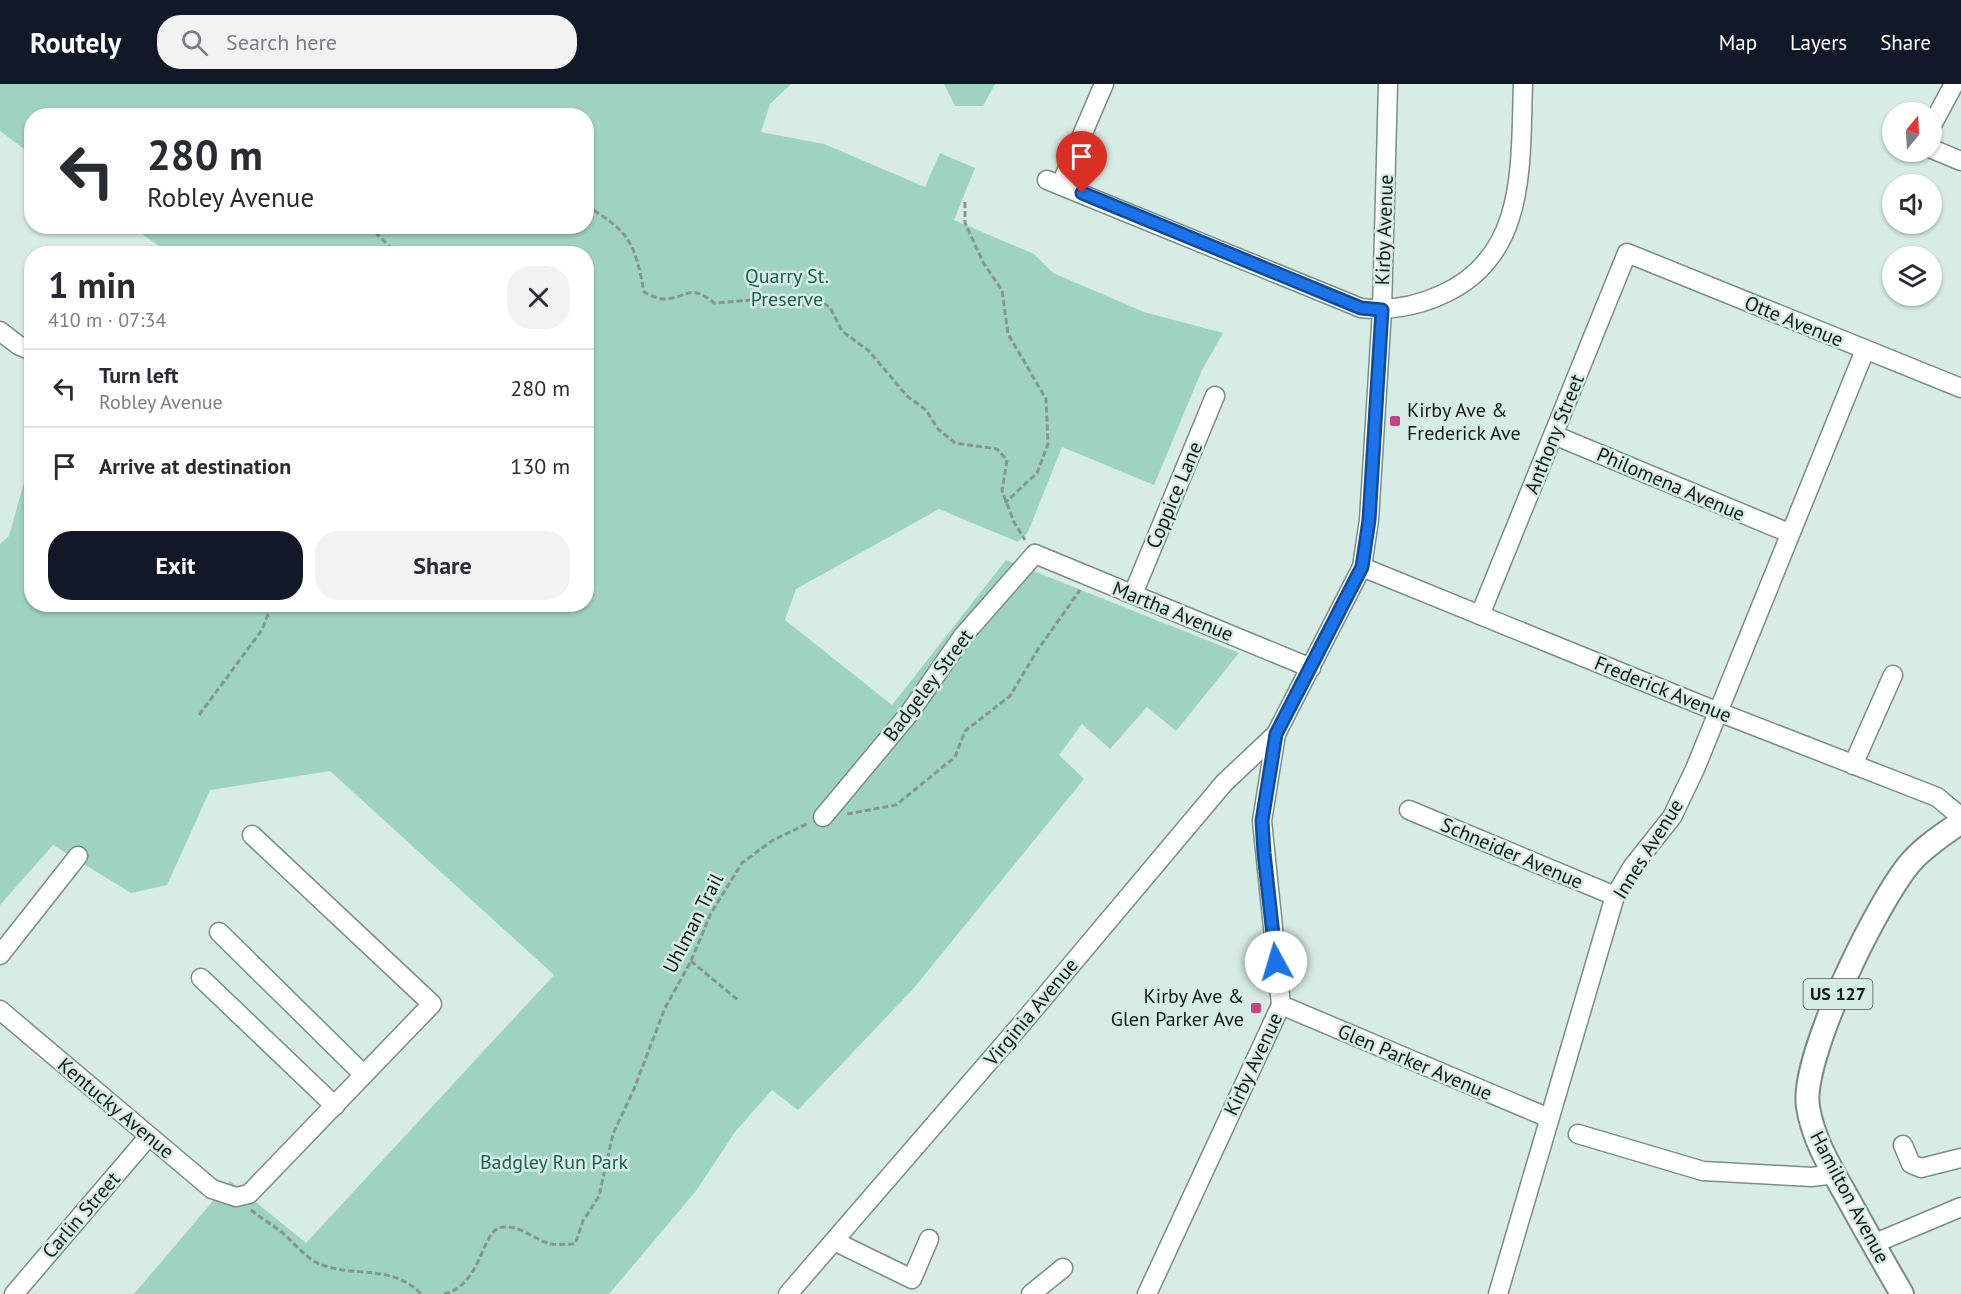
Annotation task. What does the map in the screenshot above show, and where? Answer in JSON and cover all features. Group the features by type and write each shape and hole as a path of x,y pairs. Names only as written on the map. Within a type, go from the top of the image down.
{"main road":[{"name":"Hamilton Avenue","path":"1902,1294 1821,1149 1808,1106 1807,1084 1821,1034 1843,984 1897,880 1918,855 1961,822"}],"street":[{"path":"1104,84 1054,182 1361,308 1382,310 1430,300 1457,288 1485,267 1503,240 1513,210 1519,179 1523,84"},
{"name":"Kirby Avenue","path":"1147,1294 1281,1005 1262,821 1276,734 1362,567 1369,520 1382,310 1389,84"},
{"path":"1942,106 1954,84"},
{"path":"1942,153 1961,161"},
{"name":"Otte Avenue","path":"1627,253 1961,388"},
{"name":"Anthony Street","path":"1480,615 1627,253"},
{"path":"0,331 24,348"},
{"name":"Innes Avenue","path":"1498,1294 1615,896 1633,866 1672,817 1695,769 1716,711 1865,350"},
{"name":"Coppice Lane","path":"1133,594 1215,396"},
{"name":"Philomena Avenue","path":"1554,435 1789,533"},
{"name":"Martha Avenue","path":"1035,554 1311,668"},
{"name":"Badgeley Street","path":"823,817 908,715 963,636 1035,554"},
{"name":"Frederick Avenue","path":"1362,567 1716,711 1937,797 1961,817"},
{"path":"1853,765 1893,675"},
{"name":"Virginia Avenue","path":"788,1294 1024,1021 1224,783 1276,734"},
{"name":"Schneider Avenue","path":"1409,810 1615,896"},
{"path":"236,1197 249,1194 432,1004 252,835"},
{"path":"0,955 78,856"},
{"path":"219,932 364,1075"},
{"path":"201,978 334,1106"},
{"name":"Glen Parker Avenue","path":"1281,1005 1549,1118"},
{"name":"Kentucky Avenue","path":"0,1010 212,1189 236,1197"},
{"path":"1578,1134 1703,1171 1812,1177 1834,1173"},
{"name":"Carlin Street","path":"14,1294 149,1136"},
{"path":"1903,1145 1911,1164 1921,1168 1961,1158"},
{"path":"1873,1244 1961,1207"},
{"path":"834,1241 912,1279 929,1239"},
{"path":"1031,1294 1063,1268"}],"path":[{"path":"965,202 965,223 984,264 1002,290 1008,334 1046,399 1048,444 1037,474 1005,503"},
{"path":"594,210 628,237 640,269 644,292 662,299 688,293 702,293 714,303 766,299 796,308 817,301 830,308 842,331 869,351 907,396 926,410 938,429 955,443 998,449 1007,460 1002,491 1005,503 1023,538 1035,554"},
{"path":"377,234 389,246"},
{"name":"Uhlman Trail","path":"444,1294 467,1282 477,1268 490,1234 499,1227 512,1227 550,1244 575,1244 583,1221 599,1196 613,1134 634,1089 665,1008 691,961 711,913 742,863 773,840 823,817 867,812 896,804 955,758 965,731 1010,696 1036,651 1079,594 1085,574"},
{"path":"199,715 262,630 269,612"},
{"path":"691,961 739,1001"},
{"path":"236,1197 285,1235 313,1262 341,1269 396,1276 412,1285 421,1294"}],"green space":[{"path":"0,84 791,84 770,104 761,132 824,144 925,187 940,153 975,168 954,220 1034,254 1053,273 1144,312 1223,333 1202,370 1154,485 1062,447 1028,532 1018,542 939,509 796,589 785,620 892,705 1006,560 1239,653 1176,731 1147,707 1110,749 1082,724 1059,755 1084,779 913,989 798,1110 772,1090 735,1132 696,1191 609,1294 134,1294 230,1181 306,1243 554,975 330,771 210,790 167,885 131,893 53,845 0,905 0,544 9,536 24,482 24,612 594,612 594,246 159,246 142,234 594,234 594,108 24,108 24,149 0,131"},
{"path":"944,84 995,84 983,106 955,106"}],"place":[{"name":"Kirby Ave & Frederick Ave","path":"1395,421"},
{"name":"Kirby Ave & Glen Parker Ave","path":"1256,1008"}],"route":[{"path":"1082,193 1361,308 1382,310 1369,520 1362,567 1276,734 1272,771 1262,821 1276,962"}],"park label":[{"name":"Quarry St. Preserve","path":"787,288"},
{"name":"Badgley Run Park","path":"554,1162"}]}
